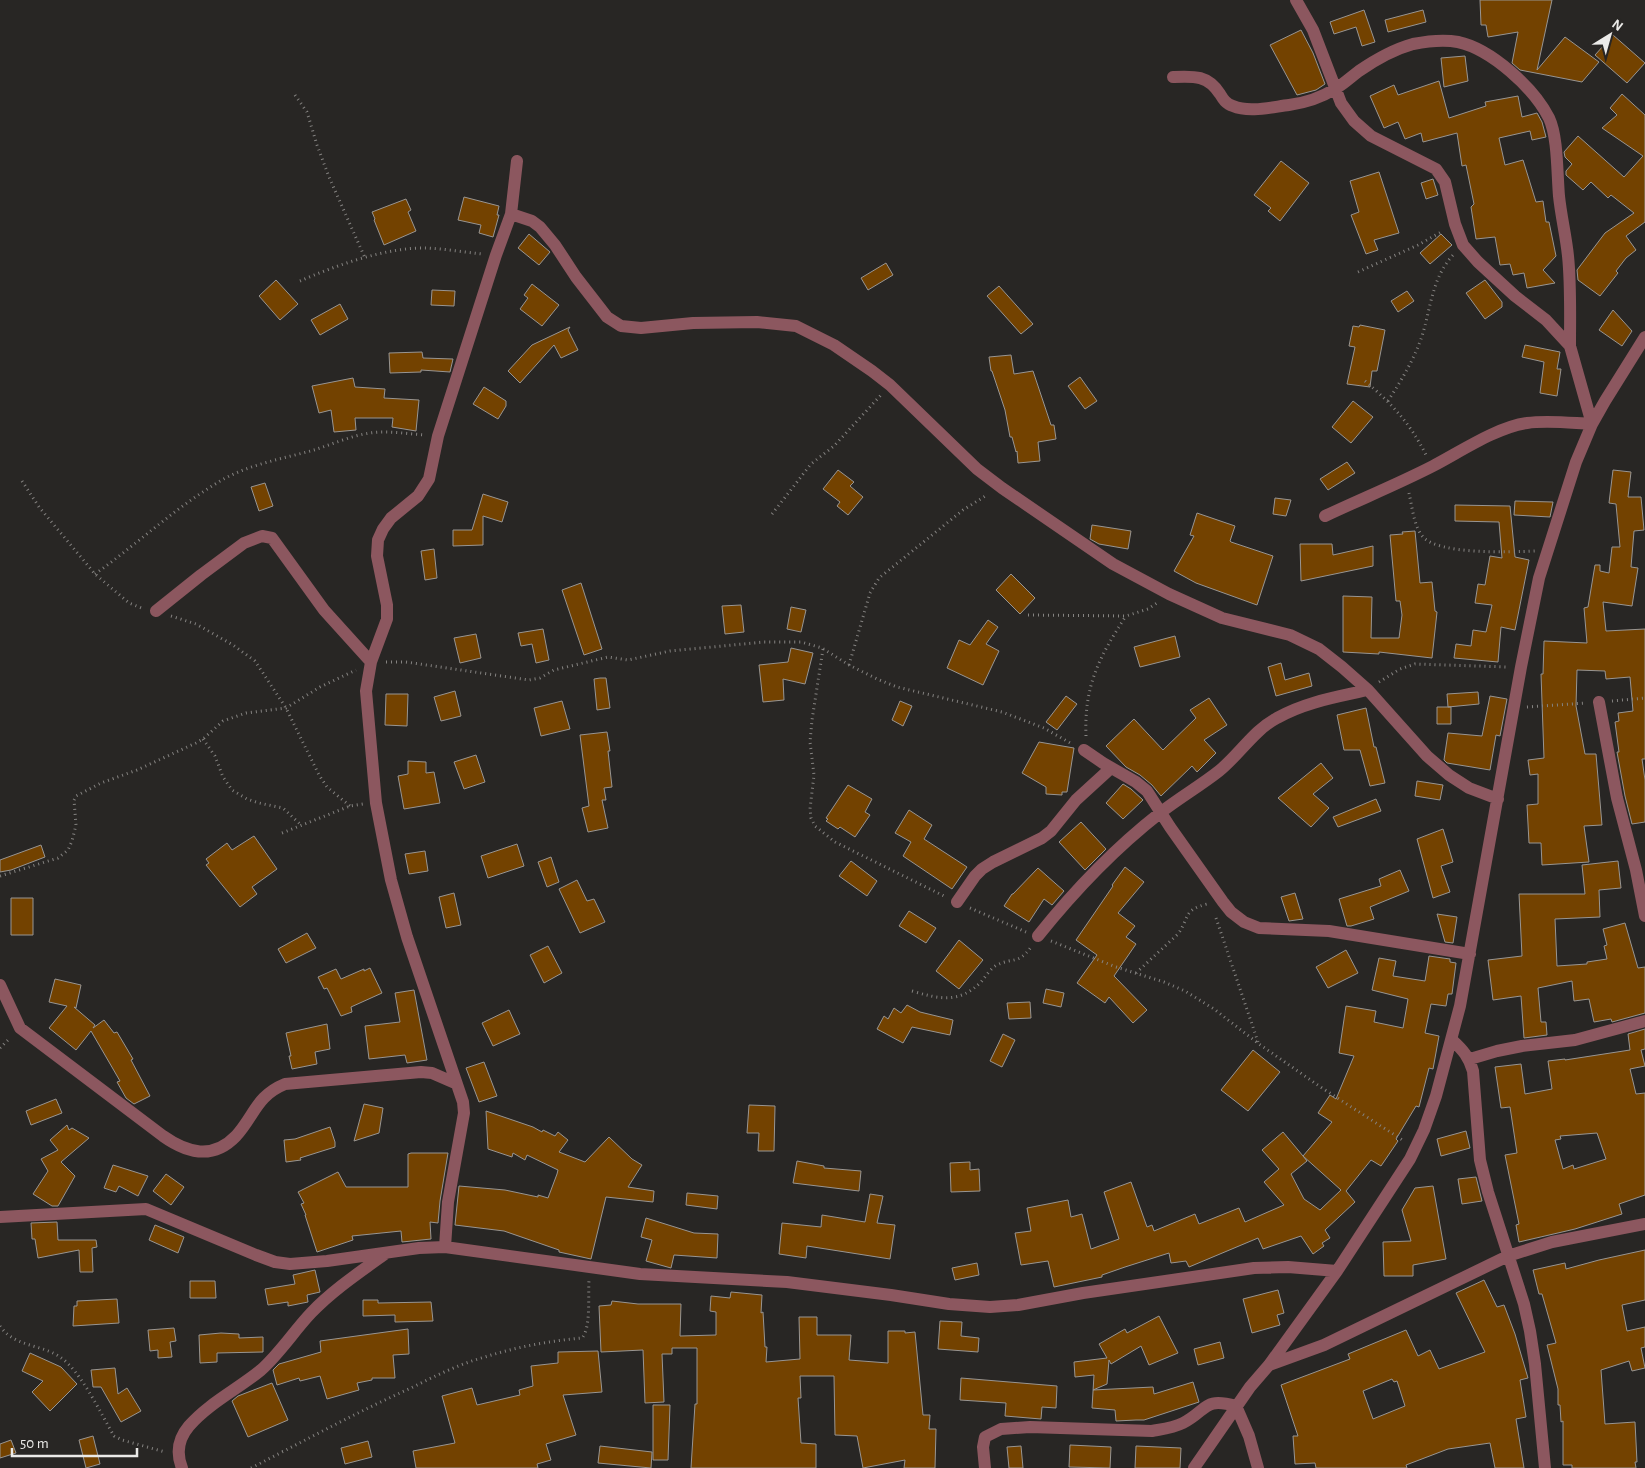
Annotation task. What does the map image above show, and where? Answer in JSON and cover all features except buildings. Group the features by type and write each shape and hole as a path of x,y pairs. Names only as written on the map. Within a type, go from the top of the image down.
{"street":[{"path":"1296,0 1313,30 1341,103 1354,121 1371,136 1436,169 1445,182 1455,224 1464,245 1478,262 1526,305 1546,320 1570,346"},
{"path":"1173,77 1189,76 1202,78 1211,83 1224,100 1232,106 1241,109 1292,105 1336,89 1386,55 1411,45 1438,40 1459,42 1489,55 1519,78 1537,98 1549,118 1554,132 1560,208 1568,256 1570,346 1592,424"},
{"path":"445,1247 448,1202 464,1113 407,937 391,880 376,803 366,691 371,662 387,620 387,605 377,556 378,540 391,518 418,496 429,478 438,436 511,214 518,161"},
{"path":"511,214 540,227 607,316 621,326 641,328 692,323 757,322 796,326 834,345 890,385 970,462 1002,488 1113,564 1170,594 1222,618 1290,635 1319,649 1368,690 1427,756 1449,775 1469,788 1498,799"},
{"path":"1194,1468 1236,1406 1337,1271 1410,1159 1424,1130 1452,1040 1470,954 1539,578 1576,462 1592,424 1627,363 1645,337"},
{"path":"1325,516 1432,467 1514,426 1536,423 1592,424"},
{"path":"156,611 244,543 262,536 272,538 324,610 371,662"},
{"path":"1038,936 1063,905 1128,840 1160,812 1219,771 1276,718 1295,709 1318,702 1368,690"},
{"path":"1599,702 1617,798 1636,870 1645,916"},
{"path":"1084,750 1110,768 1136,782 1147,791 1216,903 1244,922 1259,928 1329,931 1470,954"},
{"path":"957,902 982,869 1042,838 1051,831 1076,800 1110,768"},
{"path":"0,985 20,1028 178,1146 194,1152 218,1148 236,1137 262,1098 274,1088 285,1084 421,1072 432,1072 455,1082"},
{"path":"1470,1059 1498,1050 1575,1040 1645,1021"},
{"path":"1452,1040 1470,1059 1473,1071 1480,1160 1488,1192 1524,1304 1535,1364 1544,1468"},
{"path":"0,1216 146,1209 256,1255 275,1262 290,1264 445,1247 640,1274 787,1282 949,1304 990,1307 1018,1305 1083,1293 1254,1268 1288,1267 1337,1271"},
{"path":"1269,1364 1324,1345 1508,1256 1552,1242 1645,1224"},
{"path":"180,1462 180,1440 189,1426 262,1369 310,1314 326,1299 388,1252"},
{"path":"985,1468 983,1447 986,1437 1001,1429 1058,1427 1152,1431 1167,1429 1184,1423 1209,1404 1224,1403 1236,1406"},
{"path":"1236,1406 1249,1436 1258,1468"}],"path":[{"path":"295,95 308,112 326,169 365,258"},
{"path":"1358,272 1418,245 1455,224"},
{"path":"1388,400 1410,365 1421,339 1433,291 1441,274 1449,260 1464,245"},
{"path":"300,281 326,270 365,258 404,250 426,248 496,255"},
{"path":"1365,381 1388,400 1405,419 1432,467"},
{"path":"772,514 811,464 834,446 890,385"},
{"path":"95,574 126,552 200,493 219,481 237,473 354,437 382,432 438,436"},
{"path":"1406,478 1418,530 1432,544 1444,548 1491,552 1548,550"},
{"path":"849,664 870,594 878,578 963,510 982,497 1002,488"},
{"path":"1028,615 1126,616 1148,609 1170,594"},
{"path":"0,876 63,855 72,841 76,826 74,800 79,793 112,778 137,770 203,739 223,721 246,712 286,708 320,687 371,662 406,662 529,680 540,678 554,670 608,657 628,660 670,651 783,641 800,642 822,648 877,679 897,687 1002,712 1044,728 1084,750 1087,702 1096,669 1110,640 1126,616"},
{"path":"1368,690 1387,676 1415,664 1521,668"},
{"path":"1514,708 1645,698"},
{"path":"286,708 327,787 350,806"},
{"path":"203,739 215,756 223,777 232,790 258,803 283,808 301,825"},
{"path":"282,833 350,806 376,803"},
{"path":"1136,973 1178,934 1183,927 1188,913 1193,908 1216,903 1259,1044"},
{"path":"912,991 934,997 949,998 963,995 975,988 996,966 1021,958 1038,936"},
{"path":"251,1468 377,1403 453,1368 484,1357 516,1349 582,1338 586,1333 588,1325 587,1302 590,1267"},
{"path":"0,1326 10,1337 48,1350 71,1366 114,1436 180,1462"}]}
